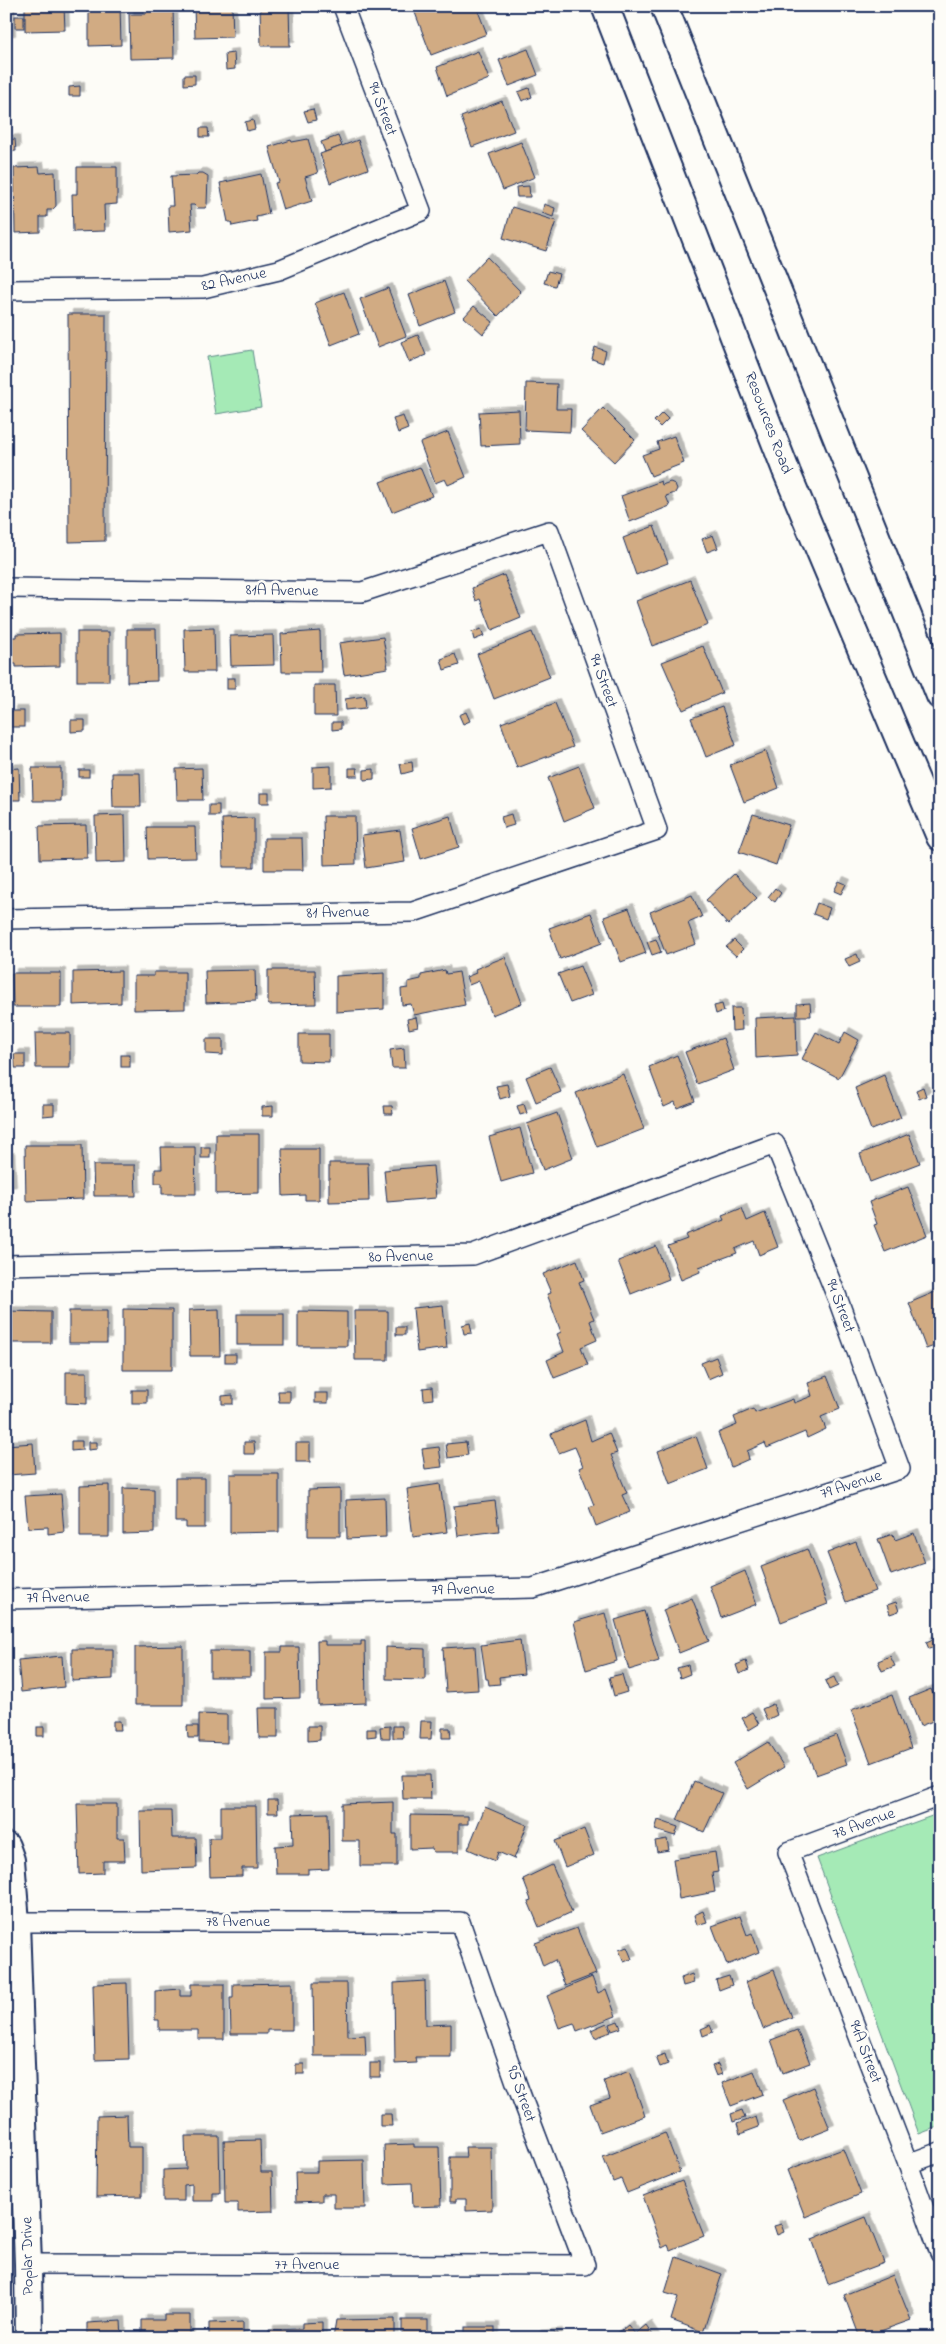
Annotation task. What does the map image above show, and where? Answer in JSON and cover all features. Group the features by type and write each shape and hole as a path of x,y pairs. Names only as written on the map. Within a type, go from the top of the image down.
{"main road":[{"name":"Resources Road","path":"605,6 787,473 931,792 940,837"},
{"path":"664,6 940,696"},
{"name":"Poplar Drive","path":"6,1846 11,1860 16,1922 29,2338"}],"street":[{"name":"94 Street","path":"343,6 421,211"},
{"name":"82 Avenue","path":"6,290 203,288 279,270 421,211"},
{"name":"94 Street","path":"549,531 657,830"},
{"name":"81A Avenue","path":"6,588 362,592 549,531"},
{"name":"81 Avenue","path":"6,919 413,912 657,830"},
{"name":"94 Street","path":"775,1144 837,1297 900,1469"},
{"name":"80 Avenue","path":"6,1265 473,1255 775,1144"},
{"name":"79 Avenue","path":"6,1599 533,1588 900,1469"},
{"name":"78 Avenue","path":"788,1852 940,1796"},
{"name":"94A Street","path":"788,1852 908,2164 940,2253"},
{"name":"78 Avenue","path":"16,1922 460,1922"},
{"name":"95 Street","path":"460,1922 517,2085 585,2265"},
{"path":"908,2164 940,2152"},
{"name":"77 Avenue","path":"28,2264 585,2265"}],"green space":[{"path":"252,350 261,407 216,414 207,357"},
{"path":"940,1813 940,2126 919,2134 817,1858"}],"building":[{"path":"6,6 10,6 11,40 6,40"},
{"path":"25,6 64,6 65,30 25,31"},
{"path":"89,6 120,6 121,45 89,46"},
{"path":"146,6 173,6 174,58 130,59 129,14 146,14"},
{"path":"194,6 232,6 233,37 195,38"},
{"path":"260,6 289,6 290,46 261,46"},
{"path":"423,6 476,6 487,34 431,55 414,10"},
{"path":"15,16 24,16 24,28 15,28"},
{"path":"528,49 538,75 509,86 499,60"},
{"path":"478,51 489,79 447,96 437,67"},
{"path":"234,53 235,69 226,70 225,54"},
{"path":"184,75 195,75 195,84 184,85"},
{"path":"80,86 80,96 69,96 69,87"},
{"path":"529,88 532,97 522,101 518,92"},
{"path":"502,101 514,131 472,147 461,117"},
{"path":"313,109 316,120 308,122 304,111"},
{"path":"253,120 255,129 247,131 245,122"},
{"path":"200,128 208,128 209,137 200,137"},
{"path":"338,136 342,146 325,152 321,142"},
{"path":"15,139 16,151 6,152 6,140"},
{"path":"308,139 318,173 305,177 312,201 283,210 275,183 279,182 269,147 291,140 292,142"},
{"path":"358,140 368,169 330,183 320,154"},
{"path":"521,142 535,177 503,190 489,154"},
{"path":"39,167 40,173 55,172 56,206 52,210 47,210 47,217 40,217 40,232 15,233 14,168"},
{"path":"77,167 117,167 117,204 104,205 105,231 73,232 72,194 77,194"},
{"path":"198,173 208,176 207,205 205,208 197,208 194,205 190,205 192,230 169,232 168,206 173,206 171,176 196,175"},
{"path":"261,174 269,214 256,217 257,221 232,226 231,222 228,222 220,183"},
{"path":"529,186 530,197 517,197 516,187"},
{"path":"544,204 555,208 553,217 542,213"},
{"path":"512,207 556,221 546,251 503,238"},
{"path":"487,257 521,292 498,316 464,281"},
{"path":"548,271 559,274 555,286 544,283"},
{"path":"444,281 455,312 420,326 409,295"},
{"path":"388,288 406,336 378,347 360,299"},
{"path":"344,292 359,334 331,345 315,303"},
{"path":"474,306 493,322 483,334 464,317"},
{"path":"68,314 106,314 105,541 69,542"},
{"path":"418,335 426,355 409,362 401,342"},
{"path":"595,347 606,351 603,363 592,359"},
{"path":"526,383 557,384 556,409 571,409 570,432 525,430"},
{"path":"603,408 635,440 614,462 581,431"},
{"path":"519,410 520,444 481,446 479,412"},
{"path":"662,413 668,419 660,427 654,421"},
{"path":"403,416 408,429 398,433 393,419"},
{"path":"448,432 466,477 448,485 445,479 435,483 420,443"},
{"path":"674,436 684,463 651,476 642,455 659,449 657,442"},
{"path":"420,467 432,496 392,512 380,482"},
{"path":"661,481 662,485 670,482 675,484 677,489 675,493 666,496 670,506 630,522 621,496"},
{"path":"654,526 668,563 636,575 623,538"},
{"path":"713,535 718,548 707,552 702,539"},
{"path":"504,575 521,618 492,630 480,599 476,601 472,588"},
{"path":"690,580 708,625 652,646 636,601"},
{"path":"214,628 215,672 185,672 184,629"},
{"path":"127,629 156,629 157,681 127,682"},
{"path":"481,629 484,636 474,640 472,632"},
{"path":"320,631 321,672 282,672 281,634"},
{"path":"77,632 109,632 109,681 77,681"},
{"path":"532,632 550,677 494,699 477,654"},
{"path":"60,633 60,666 16,667 16,664 12,664 12,637 16,637 16,634"},
{"path":"273,635 274,665 231,666 230,636"},
{"path":"383,637 388,668 344,675 339,643"},
{"path":"703,646 722,693 683,710 662,662"},
{"path":"455,654 459,665 444,670 441,659"},
{"path":"227,678 235,678 235,689 227,689"},
{"path":"314,685 335,685 336,716 314,716"},
{"path":"365,696 366,708 346,710 345,699"},
{"path":"555,703 573,747 517,768 501,723"},
{"path":"722,707 736,745 706,757 691,718"},
{"path":"11,711 24,711 24,727 11,727"},
{"path":"466,712 470,721 463,724 459,715"},
{"path":"71,720 85,720 85,731 71,732"},
{"path":"332,722 341,722 341,729 332,730"},
{"path":"766,751 779,788 744,802 730,765"},
{"path":"412,762 413,771 402,774 400,764"},
{"path":"331,766 331,787 313,788 313,767"},
{"path":"579,766 595,808 564,821 548,778"},
{"path":"19,768 20,800 6,800 6,769"},
{"path":"32,768 61,768 61,801 33,801"},
{"path":"202,768 203,800 177,800 176,769"},
{"path":"349,768 357,768 358,776 349,776"},
{"path":"374,769 374,779 364,780 364,770"},
{"path":"79,770 89,770 89,777 79,777"},
{"path":"112,773 140,773 141,807 113,807"},
{"path":"260,793 269,793 269,803 260,803"},
{"path":"209,805 219,805 219,816 209,816"},
{"path":"511,814 514,825 504,828 501,817"},
{"path":"753,814 789,825 776,865 739,852"},
{"path":"125,815 126,862 96,863 95,816"},
{"path":"323,816 355,816 356,864 324,865"},
{"path":"450,816 459,847 421,859 412,828"},
{"path":"254,818 254,867 223,867 222,819"},
{"path":"86,825 87,858 40,859 39,826"},
{"path":"147,827 195,827 196,858 148,859"},
{"path":"400,830 405,862 366,868 362,835"},
{"path":"264,838 302,838 303,870 264,870"},
{"path":"734,874 757,898 728,925 706,900"},
{"path":"839,881 846,884 841,894 834,891"},
{"path":"775,888 781,893 775,902 768,897"},
{"path":"692,895 702,917 688,923 696,944 666,955 650,912"},
{"path":"817,903 830,908 826,919 813,914"},
{"path":"629,908 646,953 621,962 604,917"},
{"path":"591,913 602,943 560,959 549,928"},
{"path":"656,939 661,952 652,955 647,942"},
{"path":"734,940 743,949 736,956 726,947"},
{"path":"857,954 860,962 849,967 845,959"},
{"path":"505,957 522,1003 492,1015 479,981 469,985 466,977 476,973 475,969"},
{"path":"580,966 592,995 570,1003 558,974"},
{"path":"255,970 256,1001 206,1003 205,971"},
{"path":"268,970 315,970 316,1004 268,1005"},
{"path":"445,970 446,974 459,972 465,1005 414,1015 411,1004 402,1005 401,989 408,988 408,982 421,979 421,975"},
{"path":"121,971 121,1003 73,1005 73,972"},
{"path":"154,972 185,972 185,1009 134,1010 134,976 154,976"},
{"path":"12,973 61,973 61,1007 13,1007"},
{"path":"384,973 384,1009 336,1012 336,976"},
{"path":"810,1003 811,1016 797,1016 797,1004"},
{"path":"722,1004 724,1011 716,1014 714,1006"},
{"path":"731,1008 741,1008 742,1030 732,1031"},
{"path":"796,1016 797,1055 756,1058 755,1018"},
{"path":"416,1017 418,1027 409,1029 407,1019"},
{"path":"816,1032 839,1044 845,1032 859,1040 839,1078 802,1059"},
{"path":"35,1033 70,1033 70,1068 36,1068"},
{"path":"299,1034 329,1034 329,1062 299,1061"},
{"path":"723,1038 734,1070 697,1084 685,1052"},
{"path":"206,1039 223,1039 223,1055 206,1054"},
{"path":"404,1048 405,1068 392,1068 390,1050"},
{"path":"14,1054 25,1054 25,1068 15,1068"},
{"path":"121,1055 130,1055 130,1067 121,1067"},
{"path":"677,1055 695,1101 677,1108 675,1102 664,1107 649,1067"},
{"path":"550,1067 561,1092 536,1102 526,1077"},
{"path":"623,1074 644,1129 597,1147 576,1093"},
{"path":"884,1075 901,1118 871,1130 855,1088"},
{"path":"507,1084 510,1096 500,1099 496,1086"},
{"path":"923,1087 926,1096 919,1099 916,1090"},
{"path":"43,1104 54,1104 54,1115 43,1116"},
{"path":"524,1104 527,1113 520,1115 517,1106"},
{"path":"273,1106 273,1116 262,1116 262,1107"},
{"path":"384,1106 392,1106 393,1114 385,1114"},
{"path":"557,1113 573,1158 543,1170 527,1124"},
{"path":"520,1128 532,1173 501,1182 489,1137"},
{"path":"216,1134 259,1134 259,1193 216,1194"},
{"path":"909,1134 920,1163 870,1182 860,1154"},
{"path":"25,1145 82,1145 83,1199 26,1201"},
{"path":"161,1147 195,1147 196,1194 162,1194 162,1183 155,1183 155,1169 162,1169"},
{"path":"201,1147 210,1147 210,1158 201,1158"},
{"path":"282,1149 319,1149 319,1200 305,1200 305,1195 283,1196"},
{"path":"10,1157 12,1191 6,1192 6,1158"},
{"path":"329,1163 368,1163 369,1201 329,1202"},
{"path":"93,1165 135,1165 136,1196 94,1196"},
{"path":"433,1166 436,1198 387,1202 384,1170"},
{"path":"908,1187 927,1235 885,1252 874,1225 877,1224 869,1202"},
{"path":"742,1208 747,1221 765,1213 778,1247 759,1255 754,1241 735,1249 737,1253 699,1267 700,1272 681,1280 668,1246 687,1239 685,1235 724,1220 722,1216"},
{"path":"656,1246 669,1279 631,1294 618,1261"},
{"path":"577,1260 584,1280 579,1282 594,1319 590,1321 597,1340 581,1347 588,1365 554,1378 547,1360 564,1352 557,1334 561,1332 547,1294 551,1293 543,1274"},
{"path":"940,1290 940,1344 926,1349 909,1303"},
{"path":"443,1305 447,1348 417,1352 413,1308"},
{"path":"123,1309 172,1310 172,1370 123,1370"},
{"path":"219,1309 220,1356 190,1356 189,1310"},
{"path":"6,1311 51,1312 51,1343 6,1343"},
{"path":"69,1311 107,1311 107,1343 69,1343"},
{"path":"298,1311 347,1312 347,1346 298,1346"},
{"path":"354,1311 388,1311 388,1360 355,1360"},
{"path":"237,1314 284,1314 284,1345 237,1345"},
{"path":"470,1323 472,1333 464,1334 462,1325"},
{"path":"396,1327 405,1327 405,1335 396,1335"},
{"path":"225,1354 236,1354 236,1362 225,1362"},
{"path":"716,1357 722,1373 708,1379 701,1363"},
{"path":"66,1372 87,1372 87,1404 66,1403"},
{"path":"827,1376 840,1409 821,1417 826,1429 807,1438 805,1432 767,1448 765,1443 747,1451 749,1459 731,1467 718,1433 737,1425 734,1417 753,1409 755,1413 793,1399 794,1403 812,1396 808,1383"},
{"path":"432,1387 433,1399 424,1400 423,1388"},
{"path":"132,1390 147,1390 147,1403 132,1403"},
{"path":"278,1391 290,1391 290,1402 279,1402"},
{"path":"315,1393 328,1393 328,1403 315,1403"},
{"path":"233,1395 233,1404 222,1404 222,1396"},
{"path":"585,1420 591,1441 609,1433 617,1453 611,1455 627,1493 622,1495 630,1512 596,1526 589,1507 594,1505 579,1468 583,1466 575,1447 559,1453 551,1434"},
{"path":"696,1436 708,1469 670,1484 658,1451"},
{"path":"71,1441 82,1441 82,1450 71,1451"},
{"path":"88,1442 97,1442 97,1449 88,1450"},
{"path":"244,1442 254,1442 255,1454 244,1454"},
{"path":"466,1442 468,1455 448,1458 446,1444"},
{"path":"33,1443 35,1473 8,1475 6,1445"},
{"path":"296,1443 310,1443 310,1462 296,1462"},
{"path":"439,1447 442,1467 425,1469 422,1449"},
{"path":"230,1474 279,1474 279,1532 230,1533"},
{"path":"175,1478 205,1478 205,1528 186,1528 186,1522 175,1522"},
{"path":"440,1484 447,1532 413,1537 407,1489"},
{"path":"109,1485 109,1537 80,1537 80,1486"},
{"path":"123,1488 154,1489 154,1533 123,1534"},
{"path":"340,1489 340,1536 308,1536 308,1490"},
{"path":"61,1494 64,1532 48,1534 48,1527 28,1528 25,1496"},
{"path":"385,1498 386,1537 347,1539 346,1500"},
{"path":"495,1501 499,1531 458,1536 454,1506"},
{"path":"914,1533 925,1563 891,1575 878,1539 893,1534 895,1540"},
{"path":"856,1542 875,1591 846,1602 827,1553"},
{"path":"807,1549 828,1604 781,1622 761,1567"},
{"path":"940,1564 940,1580 932,1570"},
{"path":"745,1571 757,1604 721,1618 710,1586"},
{"path":"692,1598 709,1641 679,1653 663,1610"},
{"path":"896,1602 899,1611 890,1614 887,1605"},
{"path":"644,1611 659,1661 629,1670 615,1620"},
{"path":"605,1613 617,1661 586,1670 574,1622"},
{"path":"940,1636 940,1645 929,1649 926,1642"},
{"path":"520,1640 524,1674 499,1677 500,1684 489,1685 488,1679 486,1679 481,1645"},
{"path":"317,1641 325,1641 325,1645 361,1645 361,1641 365,1641 366,1703 318,1705"},
{"path":"183,1646 183,1705 135,1705 135,1647"},
{"path":"475,1646 478,1690 446,1692 443,1648"},
{"path":"282,1647 299,1647 300,1698 266,1699 266,1652 282,1652"},
{"path":"386,1647 425,1649 425,1680 386,1679"},
{"path":"72,1649 113,1649 113,1679 72,1681"},
{"path":"210,1651 250,1651 250,1677 210,1677"},
{"path":"62,1656 64,1687 21,1692 18,1660"},
{"path":"890,1656 895,1666 882,1671 878,1661"},
{"path":"746,1661 749,1670 739,1674 736,1665"},
{"path":"688,1665 690,1674 680,1678 677,1668"},
{"path":"622,1674 627,1692 614,1696 609,1677"},
{"path":"834,1677 838,1686 829,1690 825,1681"},
{"path":"931,1689 939,1709 935,1711 938,1719 920,1726 909,1698"},
{"path":"892,1695 911,1748 871,1763 851,1710"},
{"path":"773,1704 777,1715 767,1720 762,1709"},
{"path":"258,1708 278,1708 278,1738 259,1738"},
{"path":"752,1712 759,1724 749,1730 742,1718"},
{"path":"199,1714 227,1715 227,1743 199,1742"},
{"path":"113,1721 120,1721 121,1730 113,1730"},
{"path":"421,1721 432,1721 431,1739 420,1739"},
{"path":"187,1726 198,1726 198,1738 188,1738"},
{"path":"308,1726 320,1726 320,1740 308,1741"},
{"path":"390,1726 390,1738 381,1738 380,1727"},
{"path":"393,1726 402,1726 403,1738 393,1738"},
{"path":"37,1727 44,1727 44,1736 37,1736"},
{"path":"442,1728 450,1728 451,1738 442,1738"},
{"path":"367,1729 376,1729 376,1736 367,1737"},
{"path":"836,1735 847,1764 816,1775 805,1747"},
{"path":"768,1742 784,1767 748,1789 733,1763"},
{"path":"402,1775 430,1775 431,1799 403,1799"},
{"path":"694,1781 722,1793 704,1832 677,1820"},
{"path":"268,1800 277,1800 278,1813 268,1813"},
{"path":"393,1802 393,1834 397,1834 397,1866 360,1866 360,1841 342,1841 342,1804"},
{"path":"77,1804 117,1804 117,1838 124,1838 125,1861 103,1861 103,1873 79,1874"},
{"path":"221,1806 256,1806 257,1868 242,1868 242,1876 210,1877 209,1838 221,1838"},
{"path":"485,1807 527,1825 514,1859 498,1852 495,1861 468,1849"},
{"path":"140,1811 171,1811 172,1838 196,1838 197,1868 141,1870"},
{"path":"328,1813 329,1869 308,1870 308,1874 276,1874 275,1846 293,1845 292,1814"},
{"path":"410,1815 468,1816 468,1824 459,1824 459,1852 433,1852 432,1848 410,1849"},
{"path":"658,1820 678,1827 675,1836 655,1830"},
{"path":"584,1829 594,1855 565,1867 555,1841"},
{"path":"667,1839 669,1850 657,1852 655,1841"},
{"path":"715,1852 718,1872 712,1873 715,1892 679,1899 673,1859"},
{"path":"552,1865 572,1912 539,1927 528,1901 531,1900 523,1879"},
{"path":"703,1911 707,1922 697,1925 694,1915"},
{"path":"740,1916 747,1935 752,1933 759,1952 727,1965 712,1926"},
{"path":"577,1928 596,1974 565,1986 555,1960 543,1966 535,1943"},
{"path":"627,1947 632,1959 624,1962 619,1950"},
{"path":"774,1970 792,2017 763,2029 746,1982"},
{"path":"692,1974 694,1983 683,1986 681,1978"},
{"path":"729,1976 732,1985 719,1990 716,1980"},
{"path":"592,1977 598,1993 606,1989 616,2016 577,2031 574,2023 559,2028 547,1996"},
{"path":"425,1981 426,2025 451,2024 451,2057 415,2057 416,2063 395,2064 394,1983"},
{"path":"127,1983 129,2059 95,2060 93,1984"},
{"path":"292,1983 292,2030 267,2030 267,2034 231,2034 230,1998 233,1998 233,1984"},
{"path":"313,1983 347,1983 348,2036 365,2035 366,2056 314,2056"},
{"path":"191,1984 224,1984 224,2039 198,2039 198,2030 159,2030 159,2020 155,2020 155,1991 180,1989 180,1996 191,1996"},
{"path":"618,2021 621,2028 612,2031 610,2024"},
{"path":"607,2023 611,2032 595,2038 591,2030"},
{"path":"710,2025 713,2032 703,2036 701,2029"},
{"path":"797,2030 810,2063 783,2073 771,2040"},
{"path":"665,2054 668,2064 660,2067 656,2057"},
{"path":"370,2063 380,2063 380,2077 370,2077"},
{"path":"296,2064 304,2064 304,2074 296,2074"},
{"path":"718,2064 722,2074 716,2076 712,2066"},
{"path":"629,2071 645,2116 600,2132 590,2105 610,2098 604,2081"},
{"path":"754,2071 763,2094 731,2106 722,2083"},
{"path":"813,2087 830,2129 799,2141 783,2100"},
{"path":"742,2110 745,2118 733,2122 731,2114"},
{"path":"380,2114 391,2114 392,2126 380,2126"},
{"path":"127,2115 128,2147 142,2147 142,2196 96,2197 97,2116"},
{"path":"756,2117 759,2127 740,2134 737,2124"},
{"path":"665,2133 680,2172 627,2193 621,2179 613,2182 603,2157"},
{"path":"185,2136 219,2136 220,2193 213,2193 213,2201 192,2201 192,2184 184,2185 184,2201 163,2201 163,2170 186,2169"},
{"path":"260,2140 261,2172 272,2172 273,2211 238,2212 238,2203 225,2203 224,2141"},
{"path":"414,2144 414,2147 439,2147 441,2206 413,2207 412,2183 385,2184 384,2145"},
{"path":"465,2147 491,2147 492,2210 466,2211 466,2199 456,2199 456,2202 450,2202 450,2157 466,2157"},
{"path":"843,2149 861,2194 805,2217 787,2170"},
{"path":"364,2160 365,2208 334,2208 334,2194 322,2194 322,2201 296,2202 295,2172 317,2172 317,2161"},
{"path":"682,2181 704,2236 670,2250 668,2245 662,2248 643,2196"},
{"path":"866,2217 884,2263 828,2284 812,2239"},
{"path":"781,2224 784,2232 777,2235 774,2226"},
{"path":"676,2257 722,2274 703,2332 671,2320 678,2297 665,2293"},
{"path":"893,2275 911,2320 878,2332 880,2338 860,2338 844,2295"},
{"path":"164,2315 190,2315 190,2338 142,2338 142,2320 164,2320"},
{"path":"395,2319 395,2338 333,2338 336,2320"},
{"path":"402,2320 428,2320 428,2338 402,2338"},
{"path":"121,2321 122,2338 87,2338 87,2323"},
{"path":"243,2322 243,2338 209,2338 209,2323"},
{"path":"322,2322 322,2338 269,2338 269,2330 302,2329 302,2323"},
{"path":"628,2325 635,2334 646,2325 655,2338 612,2338"},
{"path":"465,2327 495,2327 495,2338 465,2338"},
{"path":"558,2333 558,2338 536,2338 536,2335"}]}
